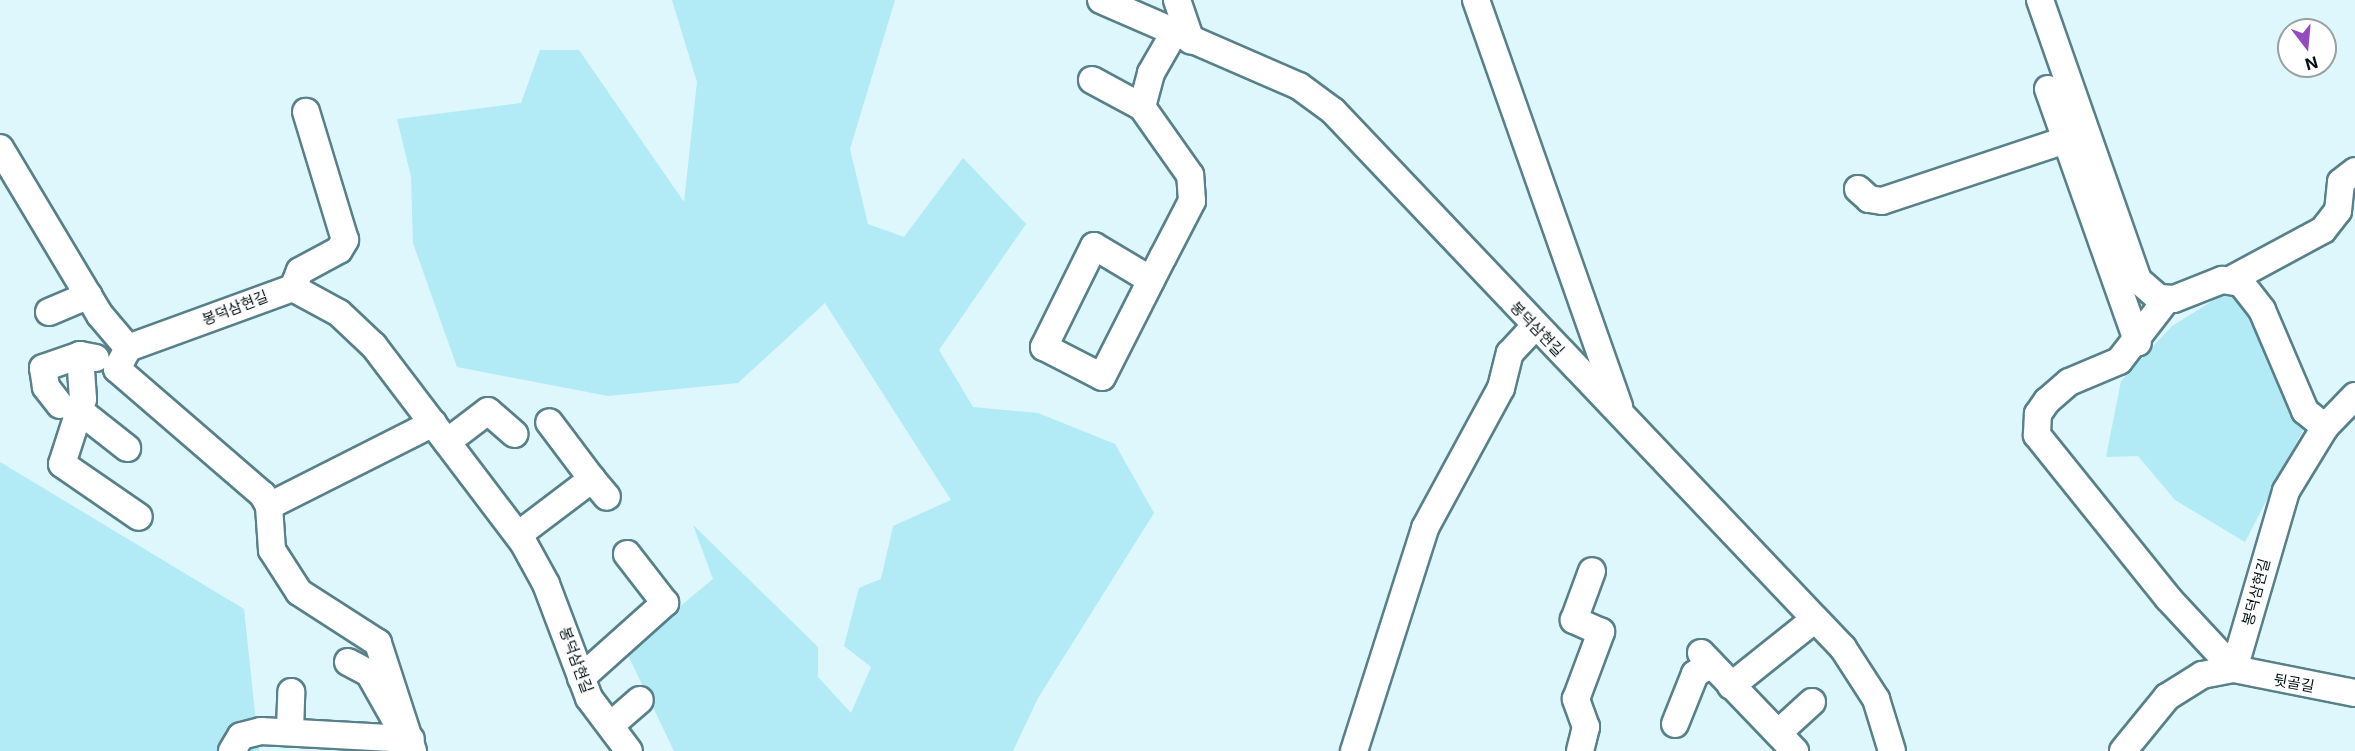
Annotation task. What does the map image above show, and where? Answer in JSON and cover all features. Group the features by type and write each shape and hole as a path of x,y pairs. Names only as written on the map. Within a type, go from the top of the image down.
{"street":[{"name":"봉덕삼현길","path":"1101,0 1299,86 1333,111 1815,619 1876,699 1892,751"},
{"path":"1142,107 1151,73 1183,37 1177,0"},
{"path":"1476,0 1622,416"},
{"path":"2040,0 2135,272 2146,289 2167,299"},
{"path":"1092,80 1142,107 1190,175 1192,201 1101,377 1044,347 1094,246 1151,280"},
{"path":"2048,89 2138,343"},
{"path":"293,288 300,271 339,250 345,240 306,112"},
{"path":"1858,189 1869,199 1882,201 2065,140"},
{"path":"0,148 89,295 123,358 269,506 272,550 288,577 311,601 378,643 412,745"},
{"path":"2234,669 2168,598 2037,435 2038,414 2047,401 2069,382 2119,361 2138,343 2167,299 2232,279 2322,230 2338,211 2341,182 2355,171"},
{"path":"2232,279 2253,293 2297,395 2325,427"},
{"name":"봉덕삼현길","path":"123,358 293,288 339,313 374,346 518,535 546,584 581,678 629,751"},
{"path":"49,312 89,295"},
{"path":"1354,751 1425,528 1501,388 1510,353 1535,326"},
{"path":"123,358 80,355 34,370 46,387 70,408 127,448"},
{"path":"80,355 62,464 139,517"},
{"name":"봉덕삼현길","path":"2234,669 2286,491 2325,427 2355,396"},
{"path":"269,506 488,411 514,434"},
{"path":"518,535 599,488 549,422"},
{"path":"581,678 665,603 627,554"},
{"path":"1580,751 1586,728 1576,699 1600,632 1574,620 1592,571"},
{"path":"1731,686 1815,619"},
{"path":"1675,724 1695,674 1706,659 1795,751"},
{"path":"348,662 369,673 387,711 412,745"},
{"path":"2124,751 2168,697 2202,675 2234,669"},
{"name":"뒷골길","path":"2234,669 2355,693"},
{"path":"290,730 291,692"},
{"path":"611,725 640,700"},
{"path":"1778,733 1812,702"},
{"path":"232,751 241,736 261,741 290,730 338,742 412,745"}],"shaded area":[{"path":"672,0 895,0 850,149 868,224 904,237 963,158 1026,224 939,350 973,407 1038,413 1115,444 1154,513 1038,698 1013,751 674,751 626,651 713,579 693,525 818,647 818,677 851,713 871,667 844,646 859,588 881,579 893,526 951,500 825,303 738,383 608,396 457,367 413,243 411,177 397,119 521,103 540,50 579,50 684,202 697,82"},
{"path":"2227,292 2252,312 2304,428 2245,542 2175,500 2138,456 2106,457 2121,381 2172,326"},
{"path":"0,462 244,609 259,751 0,751"}],"waterway":[{"path":"1548,244 1592,368"}]}
